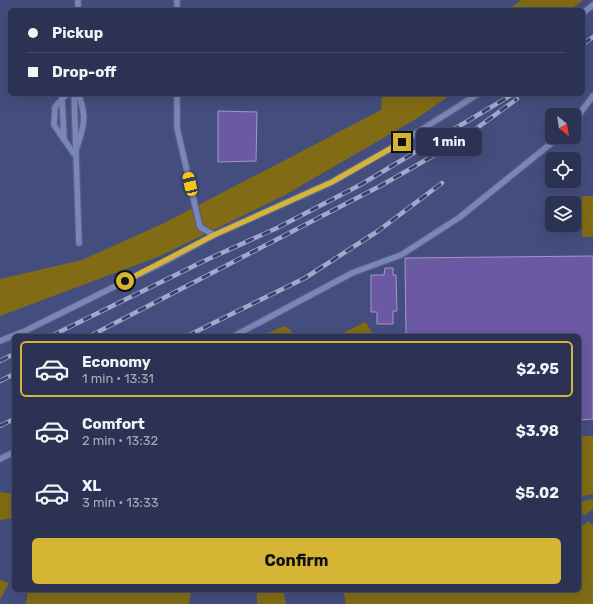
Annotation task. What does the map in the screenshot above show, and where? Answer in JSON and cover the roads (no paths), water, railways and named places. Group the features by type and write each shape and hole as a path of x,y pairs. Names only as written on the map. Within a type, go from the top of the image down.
{"lane":[{"path":"585,11 593,5"},
{"path":"64,96 62,99 64,139 75,154"},
{"path":"74,96 79,243"},
{"path":"75,154 84,126 83,106 79,96"},
{"path":"177,96 177,128 200,227 214,235"},
{"path":"18,334 168,260 214,235 332,182 402,142 475,96"},
{"path":"581,112 593,96"},
{"path":"238,334 352,272 401,255 460,217 549,144"},
{"path":"0,341 12,336"},
{"path":"0,458 12,453"}],"railway":[{"path":"585,43 593,37"},
{"path":"55,334 204,261 277,228 360,185 510,96"},
{"path":"94,334 382,185 459,141 517,99"},
{"path":"191,334 305,278 378,231 442,183"},
{"path":"0,361 12,355"},
{"path":"0,381 12,375"},
{"path":"0,426 12,420"}]}
